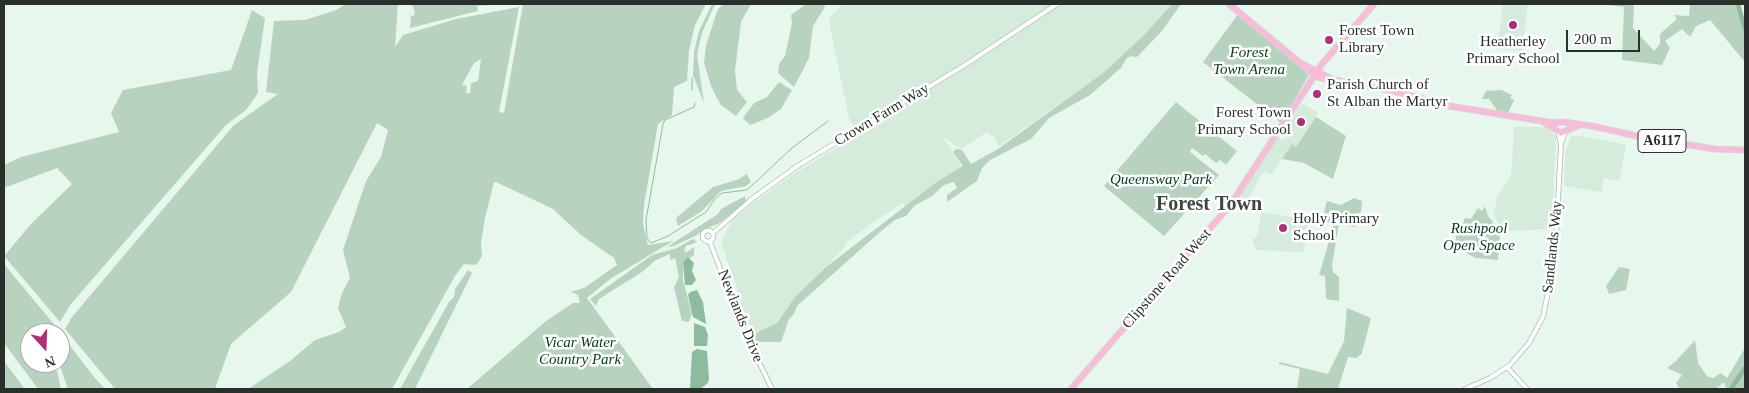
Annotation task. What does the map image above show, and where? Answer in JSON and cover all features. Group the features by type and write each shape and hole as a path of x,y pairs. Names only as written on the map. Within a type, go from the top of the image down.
{"main road":[{"name":"A6117","path":"1229,4 1317,74 1334,80 1393,91 1448,106 1495,112 1543,122 1580,125 1715,149 1745,150"},
{"name":"Clipstone Road West","path":"1070,389 1231,204 1325,62 1374,4"},
{"path":"1305,64 1325,62"},
{"name":"A6117","path":"1543,122 1557,131"},
{"path":"1558,123 1557,131 1566,132 1580,125"},
{"path":"1566,123 1566,132"}],"street":[{"name":"Crown Farm Way","path":"713,233 748,202 788,172 965,65 1057,4"},
{"path":"1557,131 1561,144"},
{"path":"1561,144 1566,132"},
{"name":"Sandlands Way","path":"1465,389 1507,367 1529,343 1540,323 1547,303 1555,258 1561,144"},
{"path":"707,231 713,233 714,237 710,242 704,240 703,235 707,231"},
{"name":"Newlands Drive","path":"710,242 744,331 772,389"},
{"path":"1507,367 1527,389"}],"shaded area":[{"path":"843,4 1172,4 1144,35 1103,73 998,147 996,139 987,132 961,149 942,136 962,167 906,206 903,203 845,243 845,247 795,297 777,323 754,334 740,309 737,288 721,242 732,221 751,205 792,175 857,135 849,118 829,22 829,18"},
{"name":"Heatherley Primary School","path":"1503,4 1528,4 1522,51 1497,49"},
{"path":"1302,103 1317,112 1316,117 1296,147 1292,145 1271,175 1264,171 1247,200 1239,195 1278,137 1283,140 1285,136 1281,133"},
{"path":"1545,127 1556,136 1552,229 1508,231 1499,224 1493,212 1495,212 1496,199 1511,176 1514,128"},
{"path":"1571,136 1582,136 1626,145 1619,181 1604,178 1601,192 1564,186 1565,154"},
{"name":"Holly Primary School","path":"1262,212 1309,220 1304,252 1256,250 1252,240 1257,236"},
{"path":"688,257 694,263 692,271 696,280 692,285 685,285 683,262"},
{"path":"697,290 703,302 706,324 693,317 688,295 690,292"},
{"path":"694,323 705,327 708,335 707,346 694,346"},
{"path":"697,349 707,351 709,378 708,383 700,389 690,389 692,352"}],"green space":[{"name":"Vicar Water Country Park","path":"346,4 398,4 395,47 403,35 456,19 519,7 499,112 504,113 523,4 706,4 695,25 689,51 687,81 674,87 672,115 658,124 644,205 643,224 648,245 673,241 610,279 587,298 653,389 467,389 546,321 573,303 580,303 578,295 571,292 584,288 617,265 614,258 581,235 553,209 494,182 485,218 481,244 482,256 476,265 464,264 455,276 392,389 248,389 290,361 315,340 339,332 346,327 338,308 342,293 350,278 343,250 366,181 381,157 388,130 377,123 291,292 231,344 215,389 115,389 70,335 68,323 234,125 278,94 266,92 274,21 305,20 336,10","holes":["481,59 478,81 471,83 470,93 466,93 467,86 462,85 474,63"]},
{"path":"409,4 503,4 477,6 478,11 410,28 411,16 415,15 413,6"},
{"path":"712,4 715,4 702,33 697,54 704,103 693,75 694,52 699,31"},
{"path":"724,4 751,4 741,22 735,71 737,90 747,102 736,116 721,105 711,86 704,63 706,45 718,9"},
{"path":"806,4 823,4 825,7 813,26 809,58 794,87 778,73 779,64 785,56 792,23 791,15"},
{"path":"1172,4 1181,4 1162,31 1137,57 1131,56 1126,59 1121,68 1090,95 1049,118 1031,139 990,160 982,168 977,181 947,202 947,195 957,188 954,182 944,185 932,196 914,206 906,216 895,220 880,232 797,306 794,314 789,319 781,342 755,342 754,334 777,323 795,297 826,267 938,181 963,166 953,152 956,149 962,150 971,164 998,149 1103,73 1144,35"},
{"path":"1596,4 1634,4 1633,28 1654,51 1660,44 1660,34 1677,19 1674,15 1689,16 1690,4 1739,4 1745,22 1745,62 1710,20 1696,26 1690,37 1682,29 1665,41 1670,48 1662,65 1622,60 1624,7"},
{"path":"252,10 265,18 257,73 258,93 246,110 226,125 71,304 60,322 4,256 31,224 72,184 57,168 4,188 4,165 21,157 119,132 111,113 123,90 231,70"},
{"name":"Forest Town Arena","path":"1238,14 1309,75 1281,123 1203,62"},
{"path":"779,82 792,90 781,109 768,118 750,125 743,118 754,103 767,97"},
{"path":"1501,90 1512,95 1510,98 1514,100 1508,113 1498,112 1489,99 1482,99 1486,91"},
{"name":"Queensway Park","path":"1176,102 1237,151 1226,165 1220,160 1216,163 1205,154 1203,156 1192,148 1190,152 1219,175 1164,236 1104,186"},
{"path":"1316,117 1346,136 1333,179 1304,163 1282,159 1292,144 1296,147"},
{"path":"747,174 751,182 746,186 721,191 702,211 678,226 676,218 713,187 737,180"},
{"path":"745,196 746,202 718,224 674,246 667,247 718,214 721,209"},
{"path":"1354,198 1362,201 1361,212 1357,214 1355,227 1339,224 1332,265 1333,272 1339,277 1339,301 1326,299 1325,276 1319,275 1334,224 1322,221 1327,201 1341,205"},
{"name":"Rushpool Open Space","path":"1485,206 1488,216 1500,231 1498,260 1475,258 1455,246 1457,228 1461,229 1465,218 1471,219 1478,208 1482,211"},
{"path":"693,239 697,242 686,246 684,251 687,252 694,247 694,255 683,262 683,280 692,314 689,322 682,321 674,287 679,277 675,258 670,260 670,254 656,260 642,272 599,299 596,306 590,299 652,255 677,248"},
{"path":"4,264 53,323 20,323 20,365 4,343"},
{"path":"1619,267 1630,269 1626,290 1609,294 1606,286"},
{"path":"468,270 472,273 415,389 400,389 449,302 454,297 455,289"},
{"path":"1347,308 1371,318 1362,353 1357,358 1348,357 1338,389 1297,389 1300,369 1279,364 1279,362 1328,374 1344,341"},
{"path":"1695,340 1698,363 1707,376 1713,378 1721,373 1727,378 1745,348 1745,367 1732,388 1745,369 1745,389 1726,389 1724,382 1716,389 1680,389 1676,383 1682,375 1667,368"},
{"path":"70,346 105,389 68,389 62,373 70,373"},
{"path":"4,361 25,389 4,389"},
{"path":"26,373 57,373 61,389 38,389"}],"waterway":[{"path":"1738,4 1745,29"},
{"path":"692,78 692,90"},
{"path":"695,103 694,107 665,120 663,124 646,220 647,238 651,243 668,236 706,212 714,200 722,193 747,190 792,148 828,121"},
{"path":"1731,389 1745,368"}],"place":[{"name":"Heatherley Primary School","path":"1513,25"},
{"name":"Forest Town Library","path":"1329,40"},
{"name":"Parish Church of St Alban the Martyr","path":"1317,94"},
{"name":"Forest Town Primary School","path":"1301,122"},
{"name":"Holly Primary School","path":"1283,228"}],"district":[{"name":"Forest Town","path":"1209,205"}]}
